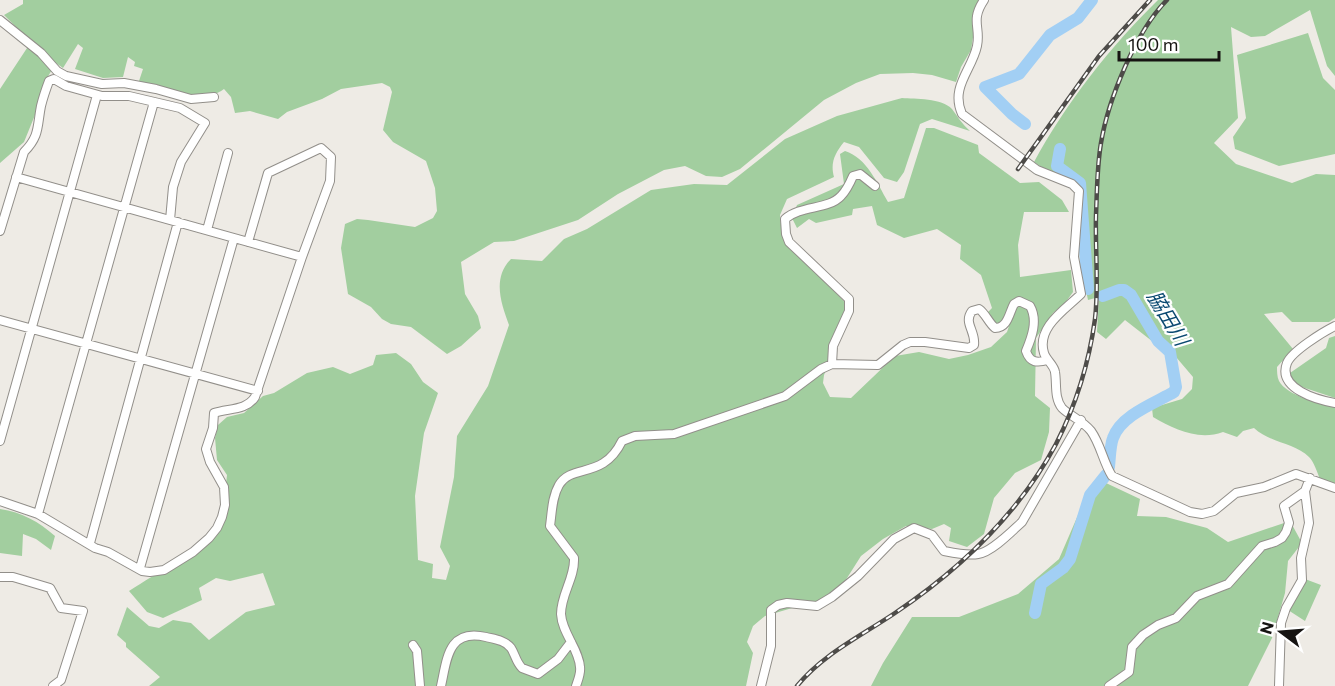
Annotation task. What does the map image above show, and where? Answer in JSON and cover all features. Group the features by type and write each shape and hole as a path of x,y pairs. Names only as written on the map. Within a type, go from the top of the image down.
{"street":[{"path":"984,0 976,18 977,45 960,88 958,106 972,124 1037,170 1072,184 1079,191 1074,257 1082,294 1050,323 1043,343 1044,353 1055,369 1057,398 1063,408 1081,420 1100,446 1106,466 1112,476 1190,512 1208,513 1236,493 1264,487 1296,474 1335,488"},
{"path":"0,21 66,76 102,84 124,83 191,99 214,98"},
{"path":"0,231 24,152 31,145 38,131 41,107 49,81 54,79 66,86 97,95 129,96 180,108 205,123 181,162 173,187 174,221 141,359 90,543"},
{"path":"0,441 97,95"},
{"path":"38,513 154,102"},
{"path":"0,501 38,513 95,548 108,552 142,571 150,572 164,570 193,552 218,528 225,505 224,487 210,462 206,449 213,428 214,413 244,407 252,402 258,392 302,256 330,181 331,157 321,148 268,173 248,242"},
{"path":"207,230 228,153"},
{"path":"832,364 833,346 849,311 849,299 789,242 785,219 796,211 837,200 843,195 853,176 860,174 874,186"},
{"path":"16,177 302,256"},
{"path":"140,568 234,238"},
{"path":"576,686 580,669 561,615 562,604 572,578 573,558 550,526 553,501 558,486 570,474 601,466 617,452 622,441 635,436 674,434 785,396 820,369 832,364 878,365 909,342 969,348 974,345 975,336 968,318 972,311 979,309 984,312 994,328 1000,328 1005,325 1014,304 1019,301 1030,306 1034,313 1033,332 1026,351 1028,356 1036,362 1048,360"},
{"path":"0,320 258,392"},
{"path":"1335,326 1322,333 1293,356 1287,362 1286,372 1289,383 1311,397 1335,403"},
{"path":"761,686 771,646 771,610 787,603 817,606 858,576 894,539 914,528 932,535 944,551 975,555 983,553 1022,522 1081,420"},
{"path":"1279,686 1281,623 1286,608 1302,580 1301,558 1309,523 1305,491 1310,478"},
{"path":"1109,686 1129,672 1132,646 1143,635 1158,625 1176,618 1197,597 1228,584 1262,546 1282,538 1289,523 1284,506 1305,491"},
{"path":"0,578 13,577 50,588 60,608 83,611 61,680 53,686"},
{"path":"441,686 448,653 464,636 474,634 504,642 522,668 538,674 558,659 571,642"},
{"path":"413,645 417,651 420,686"}],"green space":[{"path":"23,0 979,0 971,50 961,67 956,82 932,75 913,73 880,74 856,83 824,100 740,169 722,177 706,176 685,166 664,170 618,194 578,220 514,241 494,242 461,262 465,294 478,316 481,328 461,346 447,354 411,327 391,324 382,319 371,307 348,294 341,248 345,224 357,219 415,227 433,218 437,211 435,188 426,161 393,142 383,130 392,92 390,87 382,83 341,89 287,112 278,119 250,111 235,113 231,97 224,89 204,96 182,95 139,81 143,69 134,66 135,62 128,57 123,77 103,78 75,69 83,48 78,44 63,68 56,63 44,83 24,142 0,163 0,89 31,42 4,15 23,4"},
{"path":"1158,0 1335,0 1335,76 1327,66 1310,10 1265,36 1251,37 1231,27 1238,118 1214,143 1236,164 1292,183 1316,174 1335,175 1335,318 1329,322 1292,322 1282,312 1264,314 1293,349 1277,367 1278,379 1283,386 1304,398 1335,407 1335,484 1320,479 1309,457 1303,452 1267,437 1254,428 1243,431 1237,437 1223,432 1204,435 1169,426 1153,417 1152,408 1182,399 1192,389 1193,377 1176,357 1125,320 1106,339 1097,332 1099,297 1088,300 1080,262 1079,193 1034,162 1060,118 1090,76"},
{"path":"1308,33 1323,78 1335,90 1335,154 1279,166 1235,149 1233,137 1246,118 1237,55"},
{"path":"902,98 928,100 948,105 970,131 932,119 920,124 904,172 897,182 884,178 859,147 844,142 834,158 834,177 787,199 780,215 782,235 852,310 824,375 823,383 830,397 851,398 895,356 919,352 949,359 968,355 991,347 1007,332 1012,317 1002,327 983,317 992,308 981,275 960,259 961,245 937,229 904,238 877,225 872,206 853,209 852,215 816,223 809,219 797,228 792,218 797,205 844,184 840,154 845,151 853,154 865,165 888,202 904,198 926,128 934,128 978,145 979,153 1020,183 1039,182 1062,200 1069,212 1024,212 1018,245 1020,277 1071,270 1073,292 1053,313 1036,338 1035,396 1050,408 1049,432 1041,460 1015,473 994,498 984,534 967,547 949,541 951,528 944,524 932,529 906,526 883,539 861,556 835,597 824,603 799,606 765,616 753,626 747,642 753,653 746,686 149,686 160,677 126,647 126,643 117,635 127,607 149,626 159,628 173,620 191,623 209,640 246,612 275,605 263,573 230,581 216,578 199,588 202,600 163,618 147,612 129,591 187,554 215,525 221,514 227,475 217,460 215,438 218,425 227,417 244,413 263,396 274,393 307,373 333,367 350,374 373,365 376,355 396,353 411,364 423,382 438,393 424,433 415,496 418,560 433,564 432,578 446,580 450,566 440,547 454,477 457,436 488,386 509,325 501,299 500,282 505,266 511,259 542,261 564,239 587,229 651,190 694,184 727,185 785,139 837,116"},
{"path":"1335,336 1335,398 1291,381 1290,373 1326,348 1329,338"},
{"path":"1106,483 1140,499 1137,516 1166,517 1207,528 1228,542 1290,521 1302,543 1288,561 1285,593 1272,638 1248,686 871,686 912,617 959,617 1018,594 1059,559 1088,492"},
{"path":"0,509 23,515 49,531 55,536 51,550 36,539 23,534 22,556 0,553"},
{"path":"1305,579 1321,585 1305,621 1288,610"}],"waterway":[{"name":"脇田川","path":"1025,124 985,87 1019,74 1050,35 1078,18 1092,0"},
{"name":"脇田川","path":"1060,149 1057,166 1080,183 1088,289"},
{"name":"脇田川","path":"1103,296 1119,290 1124,290 1131,295 1158,341 1170,352 1176,387 1174,392 1131,416 1117,430 1112,441 1109,467"},
{"name":"脇田川","path":"1035,613 1041,584 1063,568 1070,559 1090,495 1106,475"}],"railway":[{"path":"1018,169 1099,56 1150,0"},
{"path":"797,686 818,664 919,596 964,559 1006,516 1041,469 1056,444 1081,383 1095,319 1097,179 1105,126 1117,87 1134,48 1167,0"}]}
